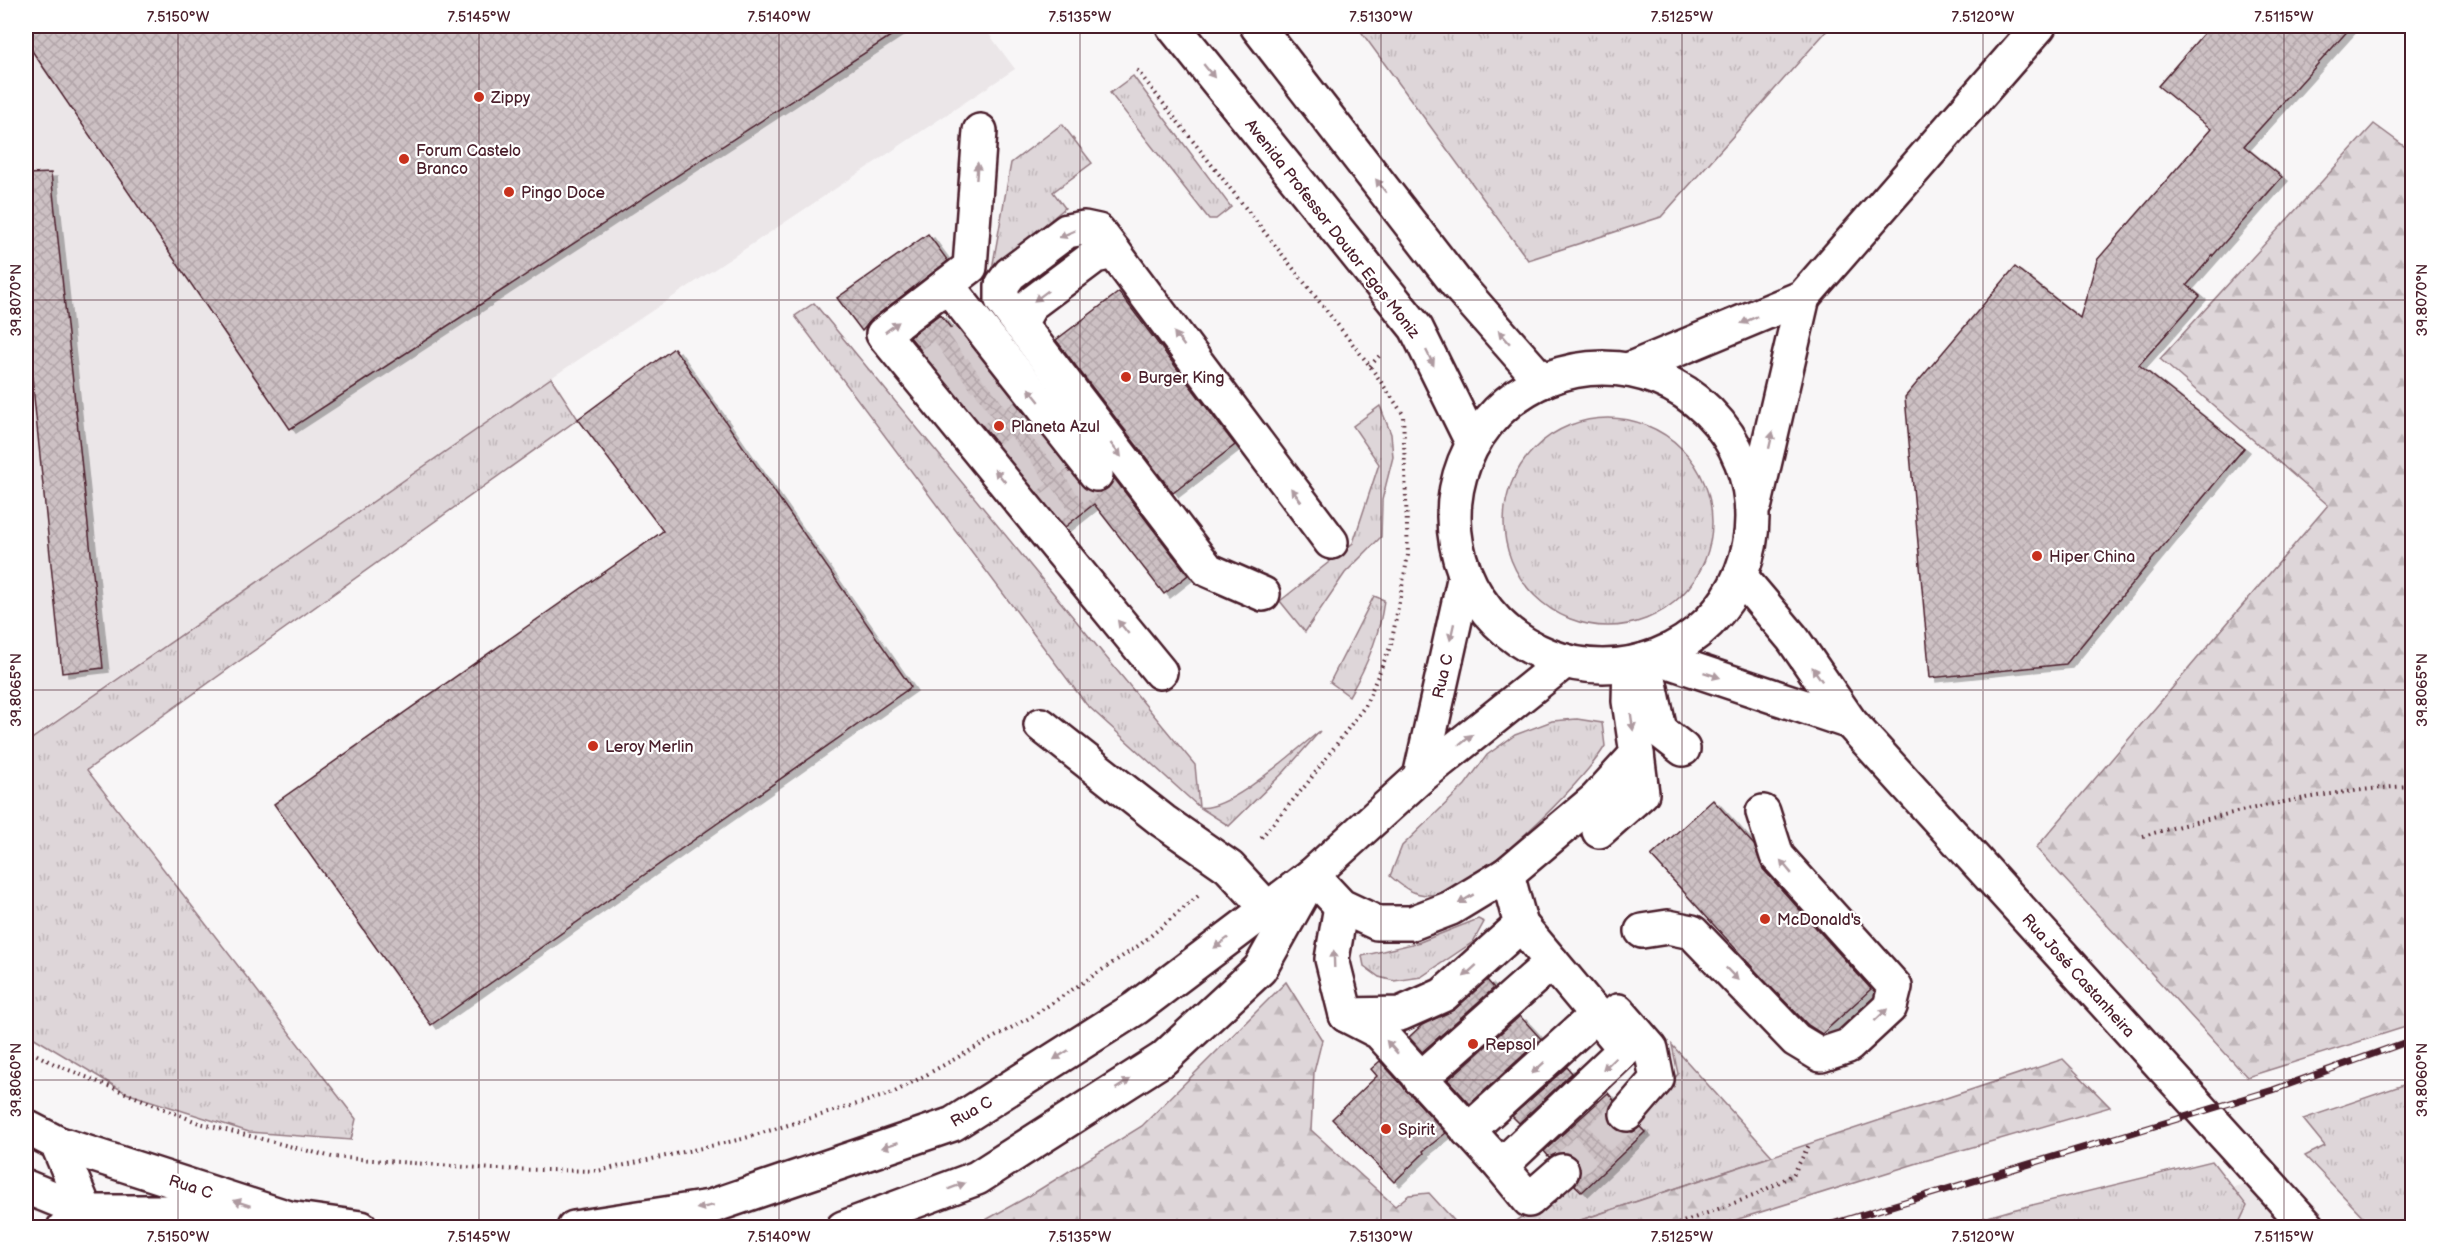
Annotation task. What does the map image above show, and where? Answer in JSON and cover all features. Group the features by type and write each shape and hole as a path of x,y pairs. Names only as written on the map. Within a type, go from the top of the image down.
{"main road":[{"name":"Avenida Professor Doutor Egas Moniz","path":"1173,26 1416,328 1473,444"},
{"path":"1257,26 1456,283 1542,381"},
{"path":"1628,370 1803,297 2039,26"},
{"path":"980,131 970,267 883,334 1160,672"},
{"path":"1263,594 1208,570 1020,324 1031,304 1095,256 1114,252 1330,542"},
{"path":"947,285 1096,474"},
{"path":"1752,518 1803,297"},
{"path":"1604,368 1628,370 1663,381 1688,394 1710,412 1728,435 1742,461 1750,489 1751,537 1740,576 1726,601 1709,622 1684,642 1644,660 1604,666 1565,661 1543,654 1519,640 1498,623 1465,576 1457,547 1454,518 1456,490 1464,462 1473,444 1498,412 1518,394 1542,381 1572,372 1604,368"},
{"name":"Rua C","path":"1420,777 1465,576"},
{"name":"Rua José Castanheira","path":"1740,576 1793,639 1850,722 2309,1227"},
{"path":"1644,660 1660,731 1683,749"},
{"path":"1312,875 1341,906 1377,923 1412,923 1451,908 1508,874 1598,815 1637,754 1629,701 1644,660"},
{"name":"Rua José Castanheira","path":"1644,660 1850,722"},
{"name":"Rua C","path":"574,1227 710,1207 953,1124 1136,1008 1312,875 1420,777 1565,661"},
{"path":"1041,725 1163,821 1230,867 1267,908"},
{"path":"1642,931 1668,927 1692,932 1796,1040 1821,1055 1848,1046 1890,1007 1896,987 1803,888 1777,855 1762,812"},
{"path":"1501,1166 1625,1049 1521,925 1508,874"},
{"name":"Rua C","path":"843,1227 977,1178 1163,1059 1260,969 1312,875"},
{"path":"1341,906 1332,959 1346,1016"},
{"path":"1346,1016 1400,1014 1443,995 1521,925"},
{"path":"1521,925 1550,941 1601,991 1651,1049 1657,1079 1627,1114"},
{"path":"1420,1079 1552,962"},
{"path":"1468,1131 1596,1015"},
{"path":"1346,1016 1379,1032 1529,1200 1562,1172"},
{"name":"Rua C","path":"26,1127 57,1143 289,1218 361,1227"},
{"path":"57,1143 78,1222"},
{"path":"26,1187 78,1222 131,1227"},
{"path":"78,1222 177,1212 239,1227"}],"path":[{"path":"1137,70 1370,366 1403,414 1408,555 1391,645 1365,706 1306,785 1259,840"},
{"path":"1370,366 1382,356"},
{"path":"2143,836 2208,818 2290,802 2380,788 2412,786"},
{"path":"26,1048 52,1063 199,1123 332,1157 493,1169 598,1172 742,1139 893,1093 1031,1017 1141,944 1199,895"},
{"path":"1667,1227 1753,1196 1793,1174 1810,1143"}],"shaded area":[{"path":"26,26 983,26 1015,69 551,378 26,741"},
{"path":"2250,1182 2291,1228 2103,1228"}],"green space":[{"path":"1357,26 1831,26 1661,217 1528,260"},
{"path":"1133,76 1231,207 1216,219 1209,219 1110,93"},
{"path":"1062,124 1092,163 1053,192 1065,208 992,269 1011,163"},
{"path":"2374,124 2412,152 2412,1025 2247,1077 2036,848 2328,505 2160,359"},
{"path":"814,303 1195,765 1199,807 1086,704 795,316"},
{"path":"551,378 578,419 87,770 356,1119 351,1140 249,1132 126,1093 26,1033 26,743"},
{"path":"1380,406 1391,434 1393,457 1382,500 1381,537 1345,573 1305,632 1280,601 1353,543 1379,464 1353,426"},
{"path":"1598,418 1618,418 1648,425 1666,435 1682,448 1695,464 1705,482 1712,522 1705,562 1695,580 1682,596 1666,609 1648,619 1618,626 1598,626 1568,619 1542,603 1527,588 1511,562 1504,532 1504,512 1511,482 1527,456 1542,441 1568,425"},
{"path":"1374,596 1384,600 1376,638 1349,696 1330,682"},
{"path":"1577,719 1602,723 1605,746 1575,784 1551,809 1498,857 1472,877 1449,890 1430,895 1413,892 1390,876 1402,846 1465,785 1487,755 1515,735 1552,721"},
{"path":"1320,731 1285,771 1229,826 1199,807 1212,806 1244,791"},
{"path":"1478,919 1484,922 1473,942 1421,977 1394,981 1379,977 1364,966 1362,956 1420,942"},
{"path":"1286,982 1322,1040 1314,1072 1311,1130 1395,1206 1409,1195 1429,1193 1460,1227 973,1227 1029,1196 1142,1126"},
{"path":"1672,1045 1772,1156 1560,1227 1506,1228 1571,1181 1582,1191 1644,1133 1636,1123 1678,1074"},
{"path":"2063,1059 2110,1107 1921,1162 1713,1227 1560,1227"},
{"path":"2412,1082 2412,1227 2373,1227 2305,1156 2325,1146 2303,1119"},
{"path":"2212,1161 2247,1206 2237,1227 1953,1227 2012,1210"}],"building":[{"name":"Forum Castelo Branco","path":"26,26 906,26 290,429 26,42"},
{"name":"Hiper China","path":"2210,26 2352,26 2244,146 2282,177 2187,285 2200,296 2139,365 2244,448 2066,664 1930,678 1905,397 2015,267 2080,318 2097,260 2211,129 2158,86"},
{"path":"51,173 103,668 62,673 26,318 26,174"},
{"path":"928,234 948,261 872,319 862,331 837,298"},
{"name":"Burger King","path":"1119,292 1235,445 1173,493 1056,340"},
{"path":"940,314 989,378 994,375 1081,486 1090,492 1099,492 1108,488 1114,478 1188,575 1164,594 1094,504 1065,527 910,337"},
{"name":"Leroy Merlin","path":"674,348 911,687 431,1025 274,804 663,531 578,419"},
{"name":"McDonald's","path":"1713,800 1754,845 1763,869 1871,989 1822,1034 1808,1025 1764,980 1651,856"},
{"path":"1487,980 1494,988 1422,1052 1409,1037 1422,1025 1455,1009"},
{"path":"1520,1016 1541,1039 1470,1104 1448,1080"},
{"name":"Spirit","path":"1380,1061 1446,1133 1423,1151 1424,1153 1394,1182 1332,1119 1377,1076 1371,1069"},
{"path":"1567,1067 1572,1073 1519,1123 1512,1116"},
{"path":"1608,1093 1614,1100 1609,1111 1610,1121 1614,1128 1624,1132 1633,1132 1640,1127 1645,1132 1582,1192 1575,1185 1580,1176 1576,1158 1567,1153 1549,1157 1544,1151"}],"tunnel":[{"path":"916,373 982,328"},
{"path":"936,398 1000,352"},
{"path":"956,423 1020,378"},
{"path":"994,469 1056,423"},
{"path":"1011,490 1073,445"},
{"path":"1035,519 1096,474"},
{"path":"1562,1171 1627,1114"}],"railway":[{"path":"1819,1228 2273,1090 2412,1040"}],"place":[{"name":"Zippy","path":"479,97"},
{"name":"Forum Castelo Branco","path":"404,159"},
{"name":"Pingo Doce","path":"509,192"},
{"name":"Burger King","path":"1126,377"},
{"name":"Planeta Azul","path":"999,426"},
{"name":"Hiper China","path":"2037,556"},
{"name":"Leroy Merlin","path":"593,746"},
{"name":"McDonald's","path":"1765,919"},
{"name":"Repsol","path":"1473,1044"},
{"name":"Spirit","path":"1386,1129"}]}
